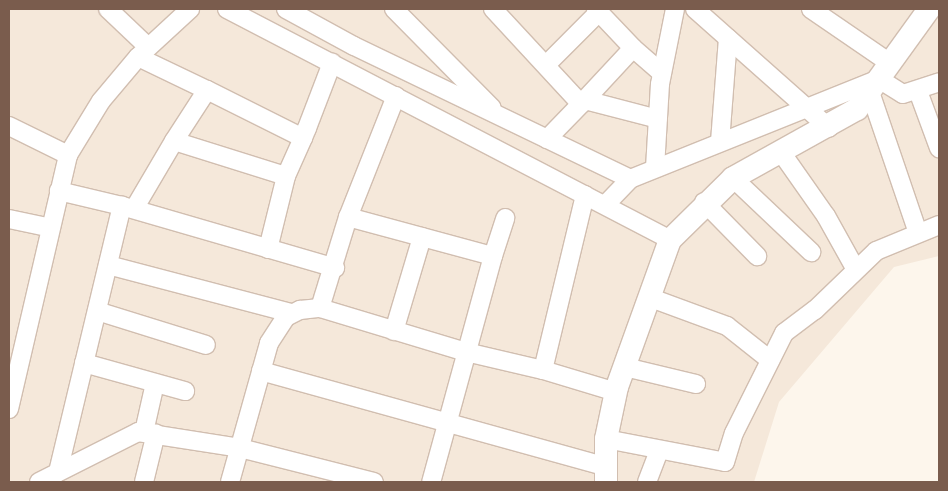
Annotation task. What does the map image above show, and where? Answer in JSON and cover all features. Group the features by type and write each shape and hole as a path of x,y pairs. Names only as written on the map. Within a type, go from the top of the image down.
{"street":[{"path":"108,9 143,52 207,90 303,138"},
{"path":"9,409 48,227 68,154 101,101 143,52 190,9"},
{"path":"227,9 586,195 607,203 670,240"},
{"path":"286,9 502,117 630,178"},
{"path":"394,9 502,117"},
{"path":"493,9 583,102 658,119"},
{"path":"655,168 662,73 676,9"},
{"path":"695,9 829,128"},
{"path":"811,9 879,78 896,92 918,91 939,82"},
{"path":"261,371 448,420 605,474 606,439 616,392 651,298 670,240 704,202 733,178 829,128 857,109 929,9"},
{"path":"546,65 598,10 633,48 662,73"},
{"path":"720,142 728,38"},
{"path":"547,139 633,48"},
{"path":"268,249 286,176 332,63"},
{"path":"607,203 630,178 879,78"},
{"path":"879,78 918,233"},
{"path":"58,472 108,264 128,208 207,90"},
{"path":"918,91 939,148"},
{"path":"320,308 334,268 348,217 396,96"},
{"path":"9,126 68,154"},
{"path":"174,141 286,176"},
{"path":"781,152 826,216 855,268"},
{"path":"733,178 811,252"},
{"path":"58,191 128,208 334,268"},
{"path":"543,370 586,195"},
{"path":"704,202 757,256"},
{"path":"348,217 493,256"},
{"path":"431,482 504,218"},
{"path":"9,219 48,227"},
{"path":"606,439 725,462 734,433 784,332 815,310 855,268 876,251 939,225"},
{"path":"394,331 422,236"},
{"path":"108,264 291,313 320,308 466,352 543,370 616,392"},
{"path":"651,298 727,326 770,360"},
{"path":"97,311 206,345"},
{"path":"230,482 261,371 278,324 291,313"},
{"path":"84,362 185,391"},
{"path":"625,367 696,384"},
{"path":"144,482 155,383"},
{"path":"38,482 123,436 150,433 240,448 374,482"},
{"path":"647,482 659,450"}],"shaded area":[{"path":"9,9 939,9 939,256 894,267 779,402 754,482 9,482"}]}
